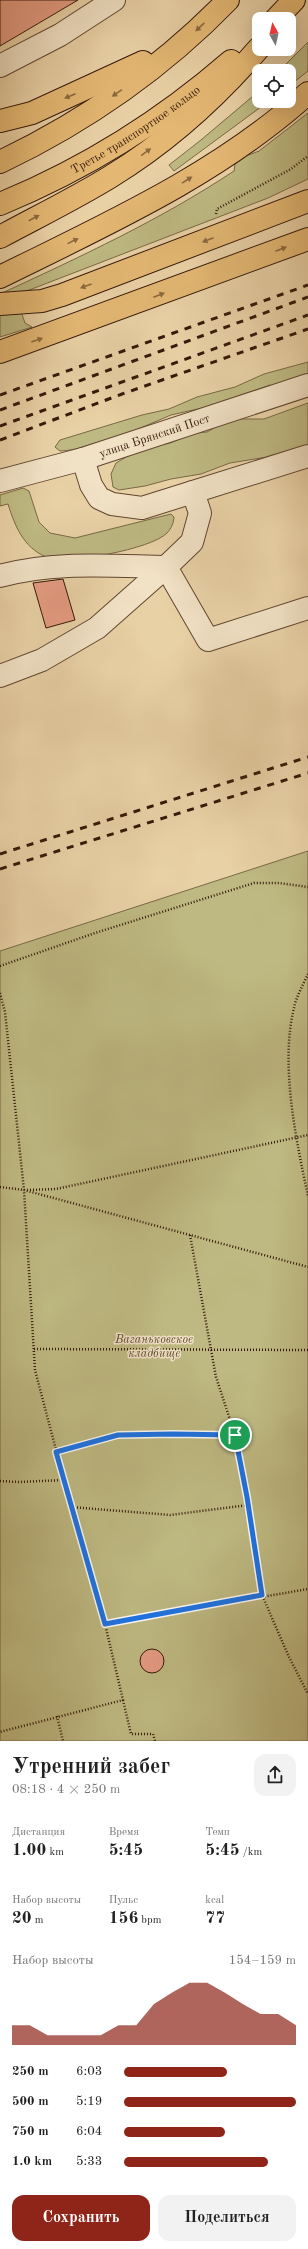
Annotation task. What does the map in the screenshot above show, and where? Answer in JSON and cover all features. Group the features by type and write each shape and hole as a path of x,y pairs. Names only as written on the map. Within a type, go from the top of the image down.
{"main road":[{"path":"0,162 52,136 92,111 182,44 228,0"},
{"path":"283,12 294,0"},
{"path":"288,12 297,0"},
{"name":"Третье транспортное кольцо","path":"0,204 63,175 114,148 169,111 218,72 252,42"},
{"path":"0,122 32,112 182,44"},
{"path":"0,237 110,177 154,146 204,106 252,55"},
{"path":"0,277 169,192 214,164 256,134 308,93"},
{"path":"0,304 42,301 62,295 308,201"},
{"path":"0,352 308,239"}],"street":[{"path":"0,66 60,35 114,0"},
{"name":"улица Брянский Пост","path":"0,482 83,459 308,385"},
{"path":"83,459 91,486 99,498 112,504 142,508 308,456"},
{"path":"0,676 42,660 97,628 166,567 192,542 200,513 193,492"},
{"path":"0,576 23,570 84,565 166,567"},
{"path":"166,567 208,640 308,608"}],"path":[{"path":"216,216 217,209 291,169 308,156"},
{"path":"0,966 102,931 254,884 278,883 308,887"},
{"path":"308,974 294,1008 288,1057 296,1137 308,1196"},
{"path":"0,993 5,1012 24,1190 35,1370 71,1507 105,1624 131,1734 153,1734 155,1741"},
{"path":"24,1190 56,1189 308,1134"},
{"path":"0,1187 24,1190 308,1267"},
{"path":"190,1235 216,1377 235,1435 262,1595 289,1657 308,1694"},
{"path":"34,1350 308,1350"},
{"path":"56,1452 118,1435 235,1435"},
{"path":"0,1481 64,1480"},
{"path":"71,1507 170,1515 248,1505"},
{"path":"105,1624 262,1595 308,1589"},
{"path":"0,1732 123,1700"},
{"path":"57,1716 63,1741"}],"green space":[{"path":"308,42 308,71 296,80 296,64 286,64 294,56 296,56 296,54"},
{"path":"252,97 252,108 260,108 174,171 169,165"},
{"path":"308,113 308,179 268,198 24,292 17,300 25,323 32,327 0,337 0,294 90,252 149,222 206,189 234,171 235,164 246,156 259,151"},
{"path":"308,362 308,380 278,387 270,385 202,408 171,415 110,441 99,442 67,451 60,451 55,447 60,440 142,415 169,409 197,397 235,387 264,374"},
{"path":"308,403 308,445 267,457 230,463 201,474 119,490 113,487 111,474 116,463 138,450 170,443 195,433 207,432 223,423 240,419 264,419"},
{"path":"23,488 29,491 39,522 50,533 75,538 171,514 174,517 171,527 167,533 145,545 89,557 56,559 46,557 31,548 17,528 8,504 0,506 0,495"},
{"name":"Ваганьковское кладбище","path":"308,851 308,1741 0,1741 0,951"}],"building":[{"path":"0,0 78,0 0,46"},
{"path":"63,579 75,620 46,628 33,583"},
{"path":"152,1649 161,1652 164,1661 161,1670 152,1673 143,1670 140,1661 143,1652"}],"railway":[{"path":"0,395 308,285"},
{"path":"0,410 308,297"},
{"path":"0,426 308,315"},
{"path":"0,440 122,394 308,329"},
{"path":"0,854 308,757"},
{"path":"0,869 308,773"}],"route":[{"path":"118,1435 235,1435 247,1497 255,1558 262,1595 105,1624 56,1452 118,1435"}]}
